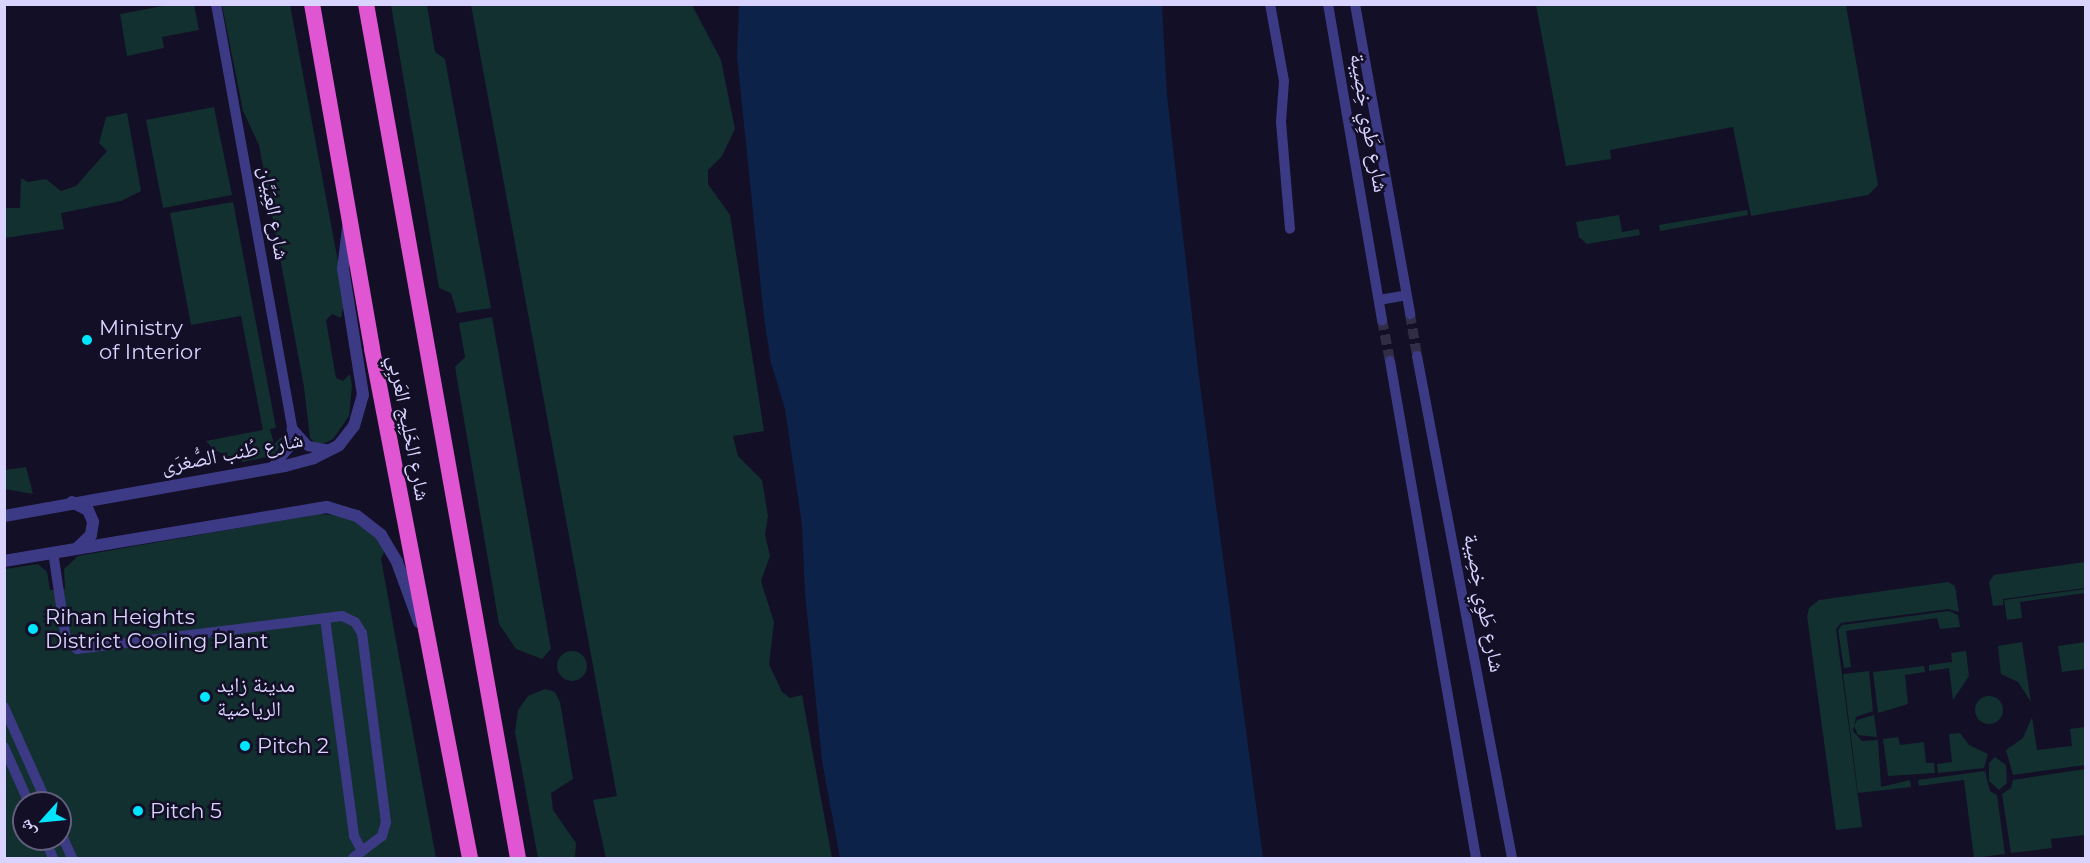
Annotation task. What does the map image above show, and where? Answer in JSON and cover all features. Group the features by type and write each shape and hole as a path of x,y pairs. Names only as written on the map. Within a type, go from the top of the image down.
{"highway":[{"name":"شارع الخَلِيج العَربِي","path":"312,4 349,219 470,858"},
{"name":"شارع الخَلِيج العَربِي","path":"366,4 518,858"},
{"path":"369,22 371,4"}],"street":[{"name":"شارع العِبَيَّان","path":"216,4 292,428 289,448 271,469"},
{"path":"1270,4 1284,81 1281,122 1290,229"},
{"name":"شارع طَوِي خِصِيبة","path":"1328,4 1382,320"},
{"name":"شارع طَوِي خِصِيبة","path":"1355,4 1410,314"},
{"name":"شارع طُنب الصُّغرَى","path":"4,516 71,502 271,469 305,462 332,450 354,426 363,395 343,269 349,219"},
{"path":"1379,300 1406,295"},
{"name":"شارع طَوِي خِصِيبة","path":"1417,356 1512,858"},
{"path":"1390,361 1476,858"},
{"path":"292,428 308,446 332,450"},
{"path":"71,502 88,510 93,522 91,535 77,548"},
{"path":"4,561 311,507 342,510 370,524 390,548 429,648"},
{"path":"53,552 66,639 77,650 325,618 347,617 362,633 386,822 382,836 358,855 325,618"},
{"path":"4,707 42,791"},
{"path":"4,747 24,791"}],"green space":[{"path":"168,5 194,5 199,30 162,37 164,48 127,56 120,14"},
{"path":"222,5 290,5 345,299 341,318 332,314 326,320 336,378 343,381 350,374 352,386 349,416 333,439 325,443 316,444 310,438 304,387 259,145 243,111"},
{"path":"391,5 427,5 435,52 445,59 491,308 457,313 451,293 439,288"},
{"path":"471,5 692,5 721,60 735,129 722,156 708,170 708,184 730,215 764,431 733,436 738,456 762,480 768,516 765,535 770,556 761,581 774,622 769,664 782,692 790,698 802,695 832,858 606,858 593,800 617,796"},
{"path":"1536,5 1846,5 1878,185 1868,195 1751,216 1733,127 1610,150 1611,159 1566,166"},
{"path":"214,107 232,195 163,208 146,120"},
{"path":"127,113 141,191 121,201 61,213 64,229 5,238 5,208 20,208 21,178 28,182 46,179 61,191 76,186 107,151 99,143 106,117"},
{"path":"233,202 276,428 270,429 274,444 284,435 276,455 243,462 214,450 206,441 263,430 241,316 191,325 170,213"},
{"path":"1747,210 1748,215 1660,231 1659,225"},
{"path":"1619,215 1622,232 1639,229 1640,235 1587,244 1579,237 1576,222"},
{"path":"492,317 551,649 542,659 516,649 499,624 455,367 465,357 459,323"},
{"path":"26,467 33,494 5,489 5,470"},
{"name":"مدينة زايد الرياضية","path":"319,514 345,516 369,529 385,550 381,559 436,858 5,858 5,569 38,564 47,572 50,590 65,589 64,569 78,556"},
{"path":"2085,562 2085,588 2003,599 2003,605 1993,606 1989,582 1994,575"},
{"path":"1948,582 1955,586 1959,612 1948,609 1841,623 1836,629 1862,827 1836,830 1807,616 1809,608 1819,600"},
{"path":"2085,589 2085,593 2020,602 2022,618 2007,620 2004,600"},
{"path":"1949,611 1958,615 1960,627 1940,629 1937,618 1846,631 1851,667 1844,668 1838,630 1842,625"},
{"path":"2022,642 2031,702 2018,682 2001,674 1998,646"},
{"path":"2085,642 2085,669 2062,672 2058,646"},
{"path":"572,651 583,655 587,666 583,677 572,681 561,677 557,666 561,655"},
{"path":"1966,651 1969,676 1953,700 1949,668 1929,671 1929,665 1952,662 1951,653"},
{"path":"1924,666 1925,672 1905,675 1908,704 1878,713 1873,672"},
{"path":"1869,671 1873,711 1856,717 1853,731 1862,741 1878,740 1881,787 1910,780 1911,787 1858,793 1843,674"},
{"path":"545,689 555,692 560,702 573,779 551,793 553,810 576,843 575,858 538,858 515,732 518,710 528,696"},
{"path":"1989,696 1999,700 2003,710 1999,720 1989,724 1979,720 1975,710 1979,700"},
{"path":"1874,715 1877,737 1858,735 1854,726 1857,720"},
{"path":"2032,717 2037,750 2072,746 2070,729 2085,727 2085,765 2013,775 2006,750 2023,738"},
{"path":"1960,733 1969,745 1988,754 1984,768 1938,773 1937,764 1952,762 1949,734"},
{"path":"1898,737 1900,745 1924,742 1926,763 1934,763 1935,773 1888,776 1883,739"},
{"path":"1995,757 2006,765 2007,783 1999,790 1989,781 1989,763"},
{"path":"2085,769 2085,835 2051,839 2052,848 2011,853 2002,794 2011,788 2013,780"},
{"path":"1985,771 1990,791 1997,795 2005,854 1974,858 1964,780 1919,786 1918,780"}],"water":[{"path":"739,5 1162,5 1167,95 1199,377 1263,858 840,858 822,761 805,594 802,525 785,409 771,363 764,318 737,57"}],"tunnel":[{"path":"1410,314 1417,356"},
{"path":"1382,320 1390,361"}],"place":[{"name":"Ministry of Interior","path":"87,340"},
{"name":"Rihan Heights District Cooling Plant","path":"33,629"},
{"name":"مدينة زايد الرياضية","path":"205,697"},
{"name":"Pitch 2","path":"245,746"},
{"name":"Pitch 5","path":"138,811"}]}
